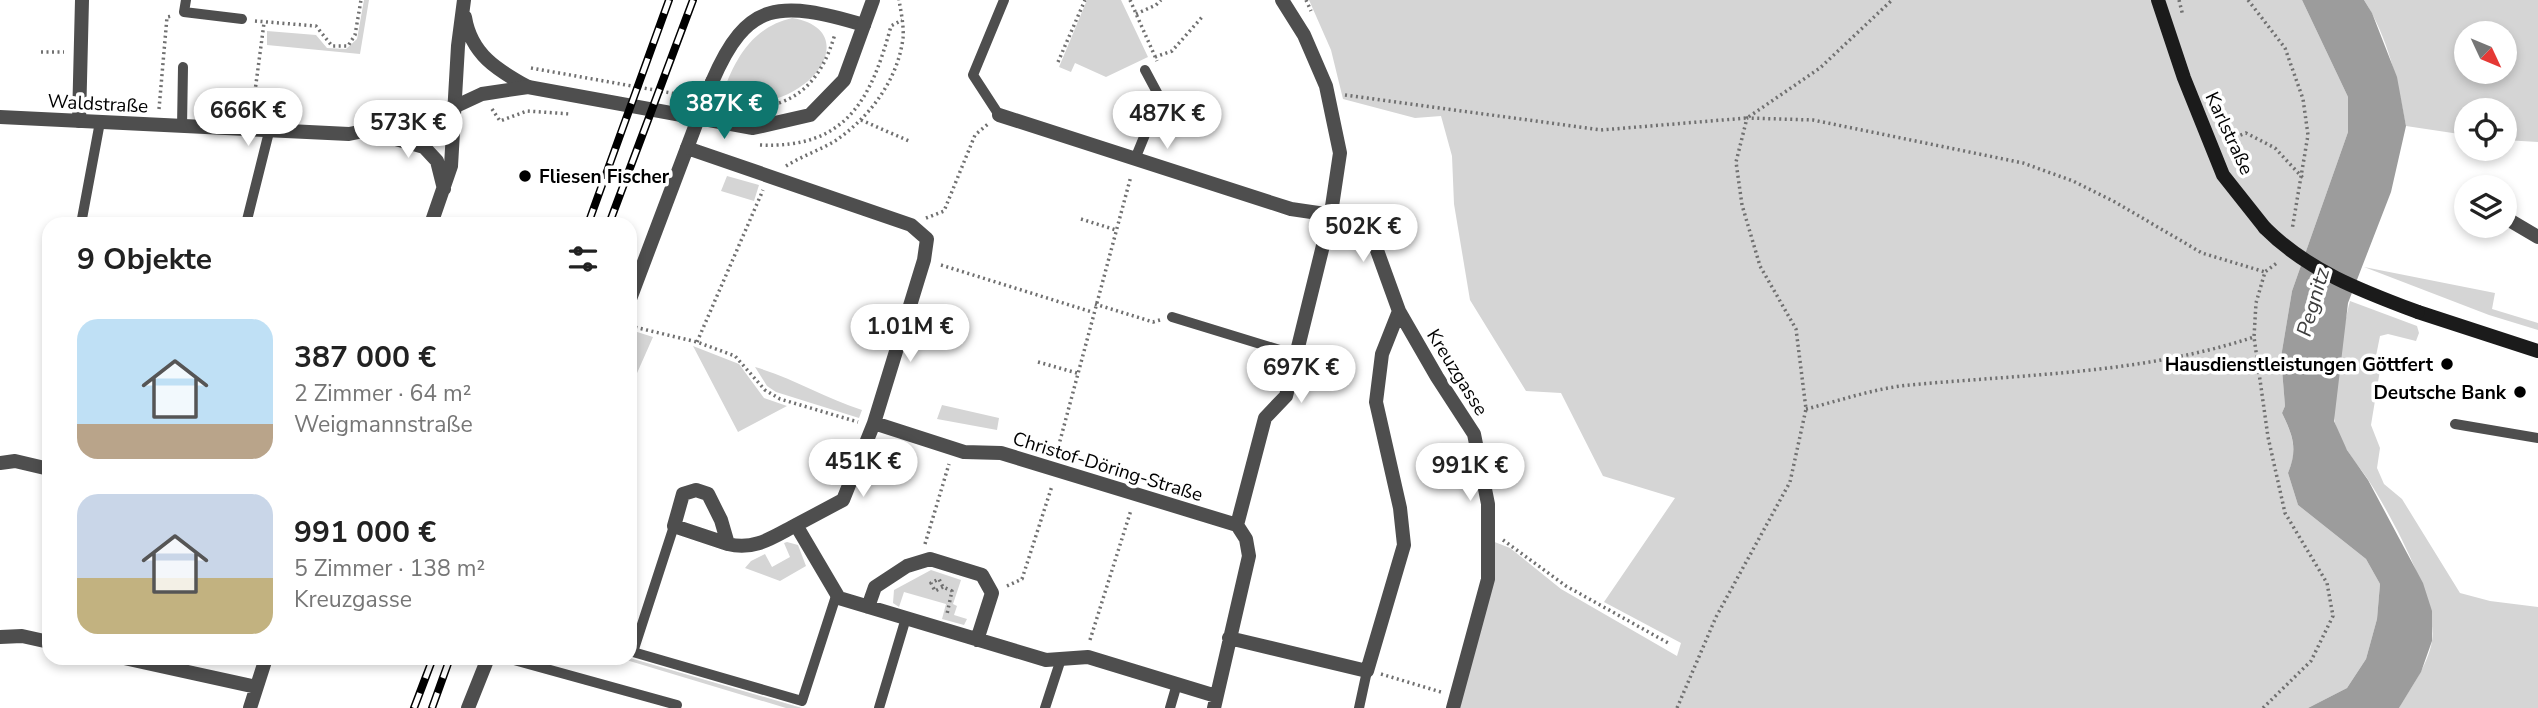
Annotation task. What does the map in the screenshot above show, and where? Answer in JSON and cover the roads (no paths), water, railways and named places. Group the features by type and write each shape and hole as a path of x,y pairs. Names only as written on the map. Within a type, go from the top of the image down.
{"main road":[{"name":"Karlstraße","path":"2158,0 2183,78 2223,175 2265,228 2299,257 2324,273 2418,312 2538,351"}],"street":[{"path":"79,121 82,0"},
{"path":"463,2 466,27 477,51 497,70 528,87 753,128 810,116 844,80 873,0"},
{"path":"796,525 836,596 1046,660 1085,657 1177,684 1215,702 1248,556 1246,539 1237,525 1265,418 1286,396 1331,213 1340,153 1327,93 1304,35 1282,0"},
{"path":"434,217 451,166 463,2"},
{"path":"637,280 725,46 752,12 781,5 803,5 864,25"},
{"name":"Waldstraße","path":"0,117 269,132 371,132 454,107 482,94 528,87"},
{"path":"999,115 1133,165 1291,209 1331,213"},
{"path":"371,132 424,147 437,161 444,192"},
{"path":"687,148 911,225 927,239 924,260 874,423 843,500 753,547 728,544 674,526 683,494 696,490 708,494 728,544"},
{"name":"Kreuzgasse","path":"1331,213 1366,220 1399,311 1474,434 1488,504 1488,579 1453,708"},
{"path":"2517,225 2538,237"},
{"path":"1229,638 1367,671 1404,545 1400,508 1376,402 1382,354 1399,311"},
{"name":"Christof-Döring-Straße","path":"874,423 954,449 1001,453 1055,472 1237,525"},
{"path":"0,463 15,461 42,467"},
{"path":"868,607 875,587 907,566 930,559 982,575 992,593 977,639"},
{"path":"0,637 22,636 42,640"},
{"path":"156,665 256,687"},
{"path":"250,708 264,665"},
{"path":"468,708 485,665"}],"lane":[{"path":"186,0 184,12 242,19"},
{"path":"999,115 973,75 1004,0"},
{"path":"182,127 183,66"},
{"path":"1133,165 1160,98 1145,70"},
{"path":"82,217 100,122"},
{"path":"248,217 269,132"},
{"path":"1172,317 1296,355"},
{"path":"2455,424 2538,438"},
{"path":"637,640 674,526"},
{"path":"637,653 802,701 836,596"},
{"path":"879,708 906,618"},
{"path":"1045,708 1060,659"},
{"path":"532,665 677,705"},
{"path":"1359,708 1367,671"},
{"path":"1170,708 1177,684"}],"water":[{"name":"Pegnitz","path":"2302,0 2364,0 2372,13 2397,77 2406,126 2391,192 2348,303 2334,421 2347,450 2368,480 2423,583 2432,611 2432,641 2421,672 2399,708 2308,708 2347,688 2366,659 2377,619 2380,584 2366,559 2298,505 2288,473 2293,450 2282,413 2285,406 2281,357 2292,291 2348,132 2348,97"}],"railway":[{"path":"591,217 669,0"},
{"path":"612,217 693,0"},
{"path":"414,708 430,665"},
{"path":"432,708 447,665"}],"place":[{"name":"Fliesen Fischer","path":"525,176"},
{"name":"Hausdienstleistungen Göttfert","path":"2447,364"},
{"name":"Deutsche Bank","path":"2520,392"}]}
